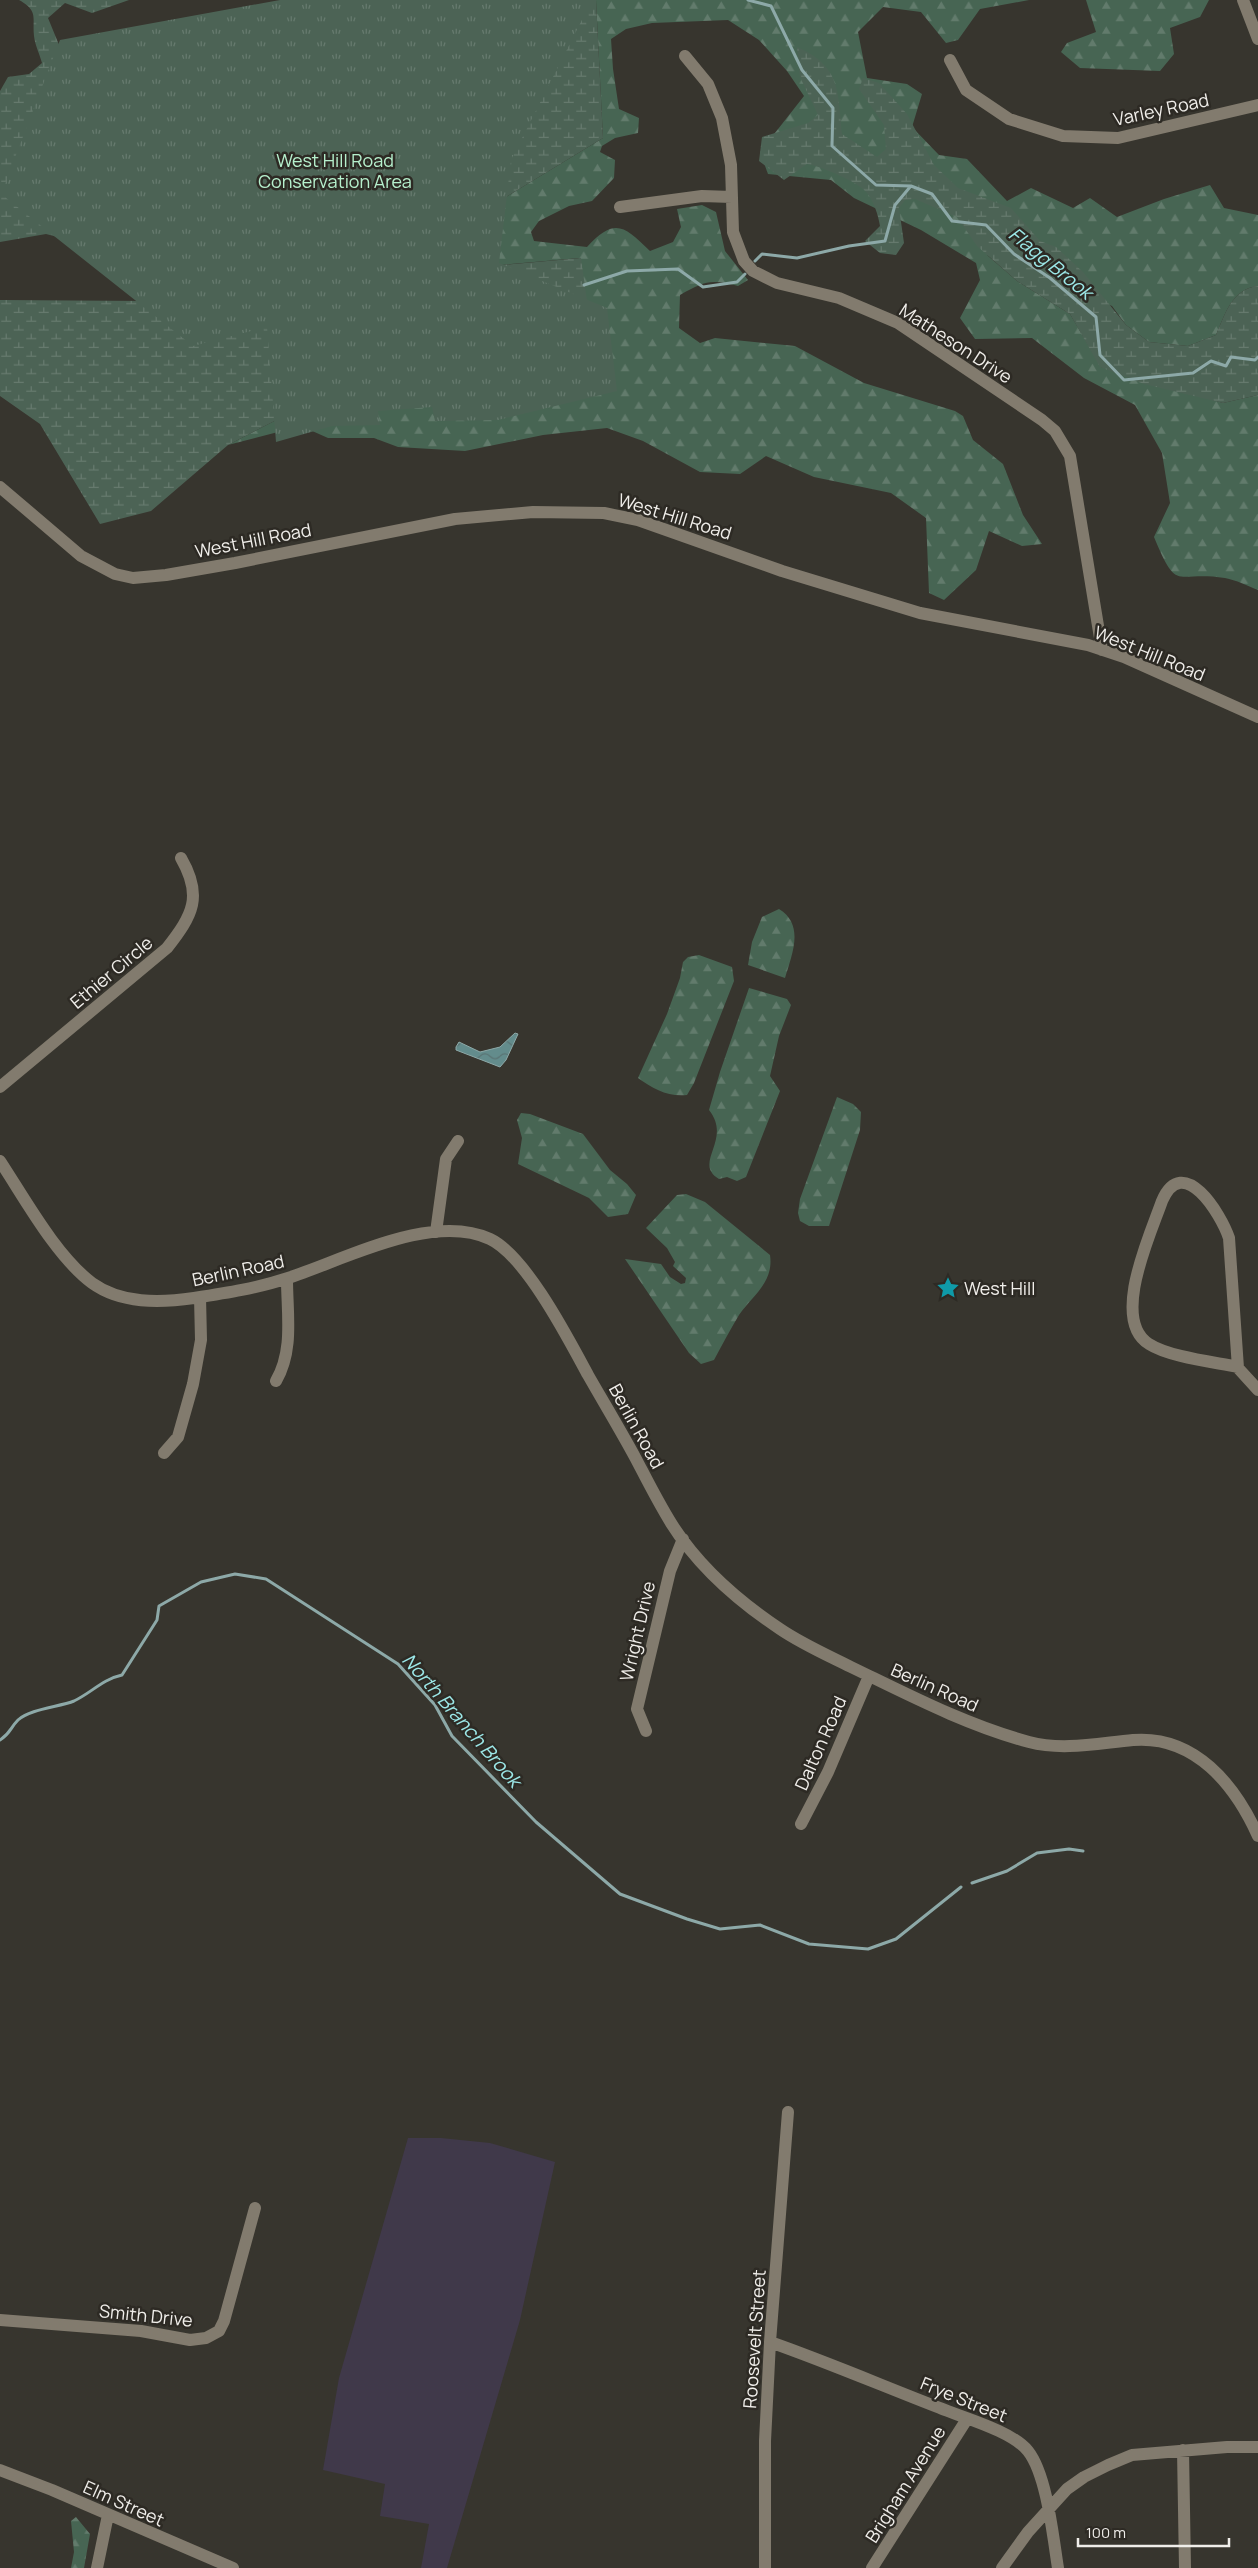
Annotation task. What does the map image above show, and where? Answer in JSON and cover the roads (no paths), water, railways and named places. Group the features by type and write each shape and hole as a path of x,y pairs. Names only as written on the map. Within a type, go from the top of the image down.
{"street":[{"path":"1243,0 1258,39"},
{"name":"Matheson Drive","path":"685,56 708,84 722,118 731,165 733,232 744,261 753,271 777,283 839,298 898,323 1055,431 1070,456 1102,650"},
{"name":"Varley Road","path":"950,60 966,90 1010,119 1063,136 1118,138 1258,105"},
{"path":"620,206 702,196 732,197"},
{"name":"West Hill Road","path":"0,487 81,556 115,574 133,578 166,575 235,563 455,519 533,512 604,513 638,520 782,571 920,613 1088,645 1258,717"},
{"name":"Ethier Circle","path":"0,1087 167,948 181,929 192,902 193,882 181,858"},
{"path":"436,1232 446,1159 458,1141"},
{"name":"Berlin Road","path":"0,1162 47,1232 76,1267 94,1285 115,1294 140,1300 168,1301 247,1289 287,1279 386,1244 436,1232 460,1232 488,1238 509,1254 531,1280 564,1330 648,1483 683,1539 706,1567 746,1605 798,1640 869,1676 962,1720 1032,1743 1054,1746 1145,1739 1168,1742 1192,1753 1220,1775 1246,1811 1258,1836"},
{"path":"1238,1367 1186,1356 1148,1344 1134,1323 1132,1303 1136,1278 1166,1191 1173,1186 1183,1183 1197,1188 1216,1210 1229,1238 1238,1367 1258,1390"},
{"path":"276,1381 284,1367 288,1352 287,1279"},
{"path":"164,1453 178,1436 192,1384 201,1340 200,1297"},
{"name":"Wright Drive","path":"646,1731 637,1710 670,1571 683,1539"},
{"name":"Dalton Road","path":"801,1824 828,1772 869,1676"},
{"name":"Roosevelt Street","path":"765,2568 765,2441 770,2342 788,2112"},
{"name":"Smith Drive","path":"0,2320 141,2331 190,2340 206,2338 219,2331 224,2321 255,2208"},
{"name":"Frye Street","path":"770,2342 967,2419 1009,2437 1026,2449 1034,2460 1048,2509 1058,2568"},
{"name":"Brigham Avenue","path":"872,2568 967,2419"},
{"path":"1002,2568 1048,2509 1067,2489 1084,2477 1108,2465 1132,2455 1183,2450 1258,2447"},
{"path":"1183,2450 1185,2568"},
{"name":"Elm Street","path":"0,2470 232,2568"},
{"path":"97,2568 108,2515"}],"water":[{"path":"515,1033 518,1034 506,1060 500,1067 456,1050 459,1042 480,1052 500,1047"}],"waterway":[{"name":"Flagg Brook","path":"748,0 771,6 802,70 833,108 832,146 876,185 911,186 932,194 952,221 986,225 1014,254 1050,278 1096,317 1100,355 1124,380 1193,373 1211,361 1226,366 1231,357 1255,360 1258,357"},
{"path":"755,261 762,254 797,258 849,246 885,241 895,205 910,187"},
{"path":"584,285 627,271 678,269 703,287 737,282 745,274"},
{"name":"North Branch Brook","path":"0,1740 23,1716 74,1701 103,1683 122,1675 157,1620 159,1606 201,1582 235,1574 266,1579 398,1664 435,1705 452,1736 536,1822 620,1894 720,1929 760,1925 809,1944 868,1949 896,1939 961,1887"},
{"name":"North Branch Brook","path":"972,1883 1007,1871 1037,1853 1069,1849 1083,1851"}],"place":[{"name":"West Hill","path":"948,1288"}],"park label":[{"name":"West Hill Road Conservation Area","path":"335,170"}]}
